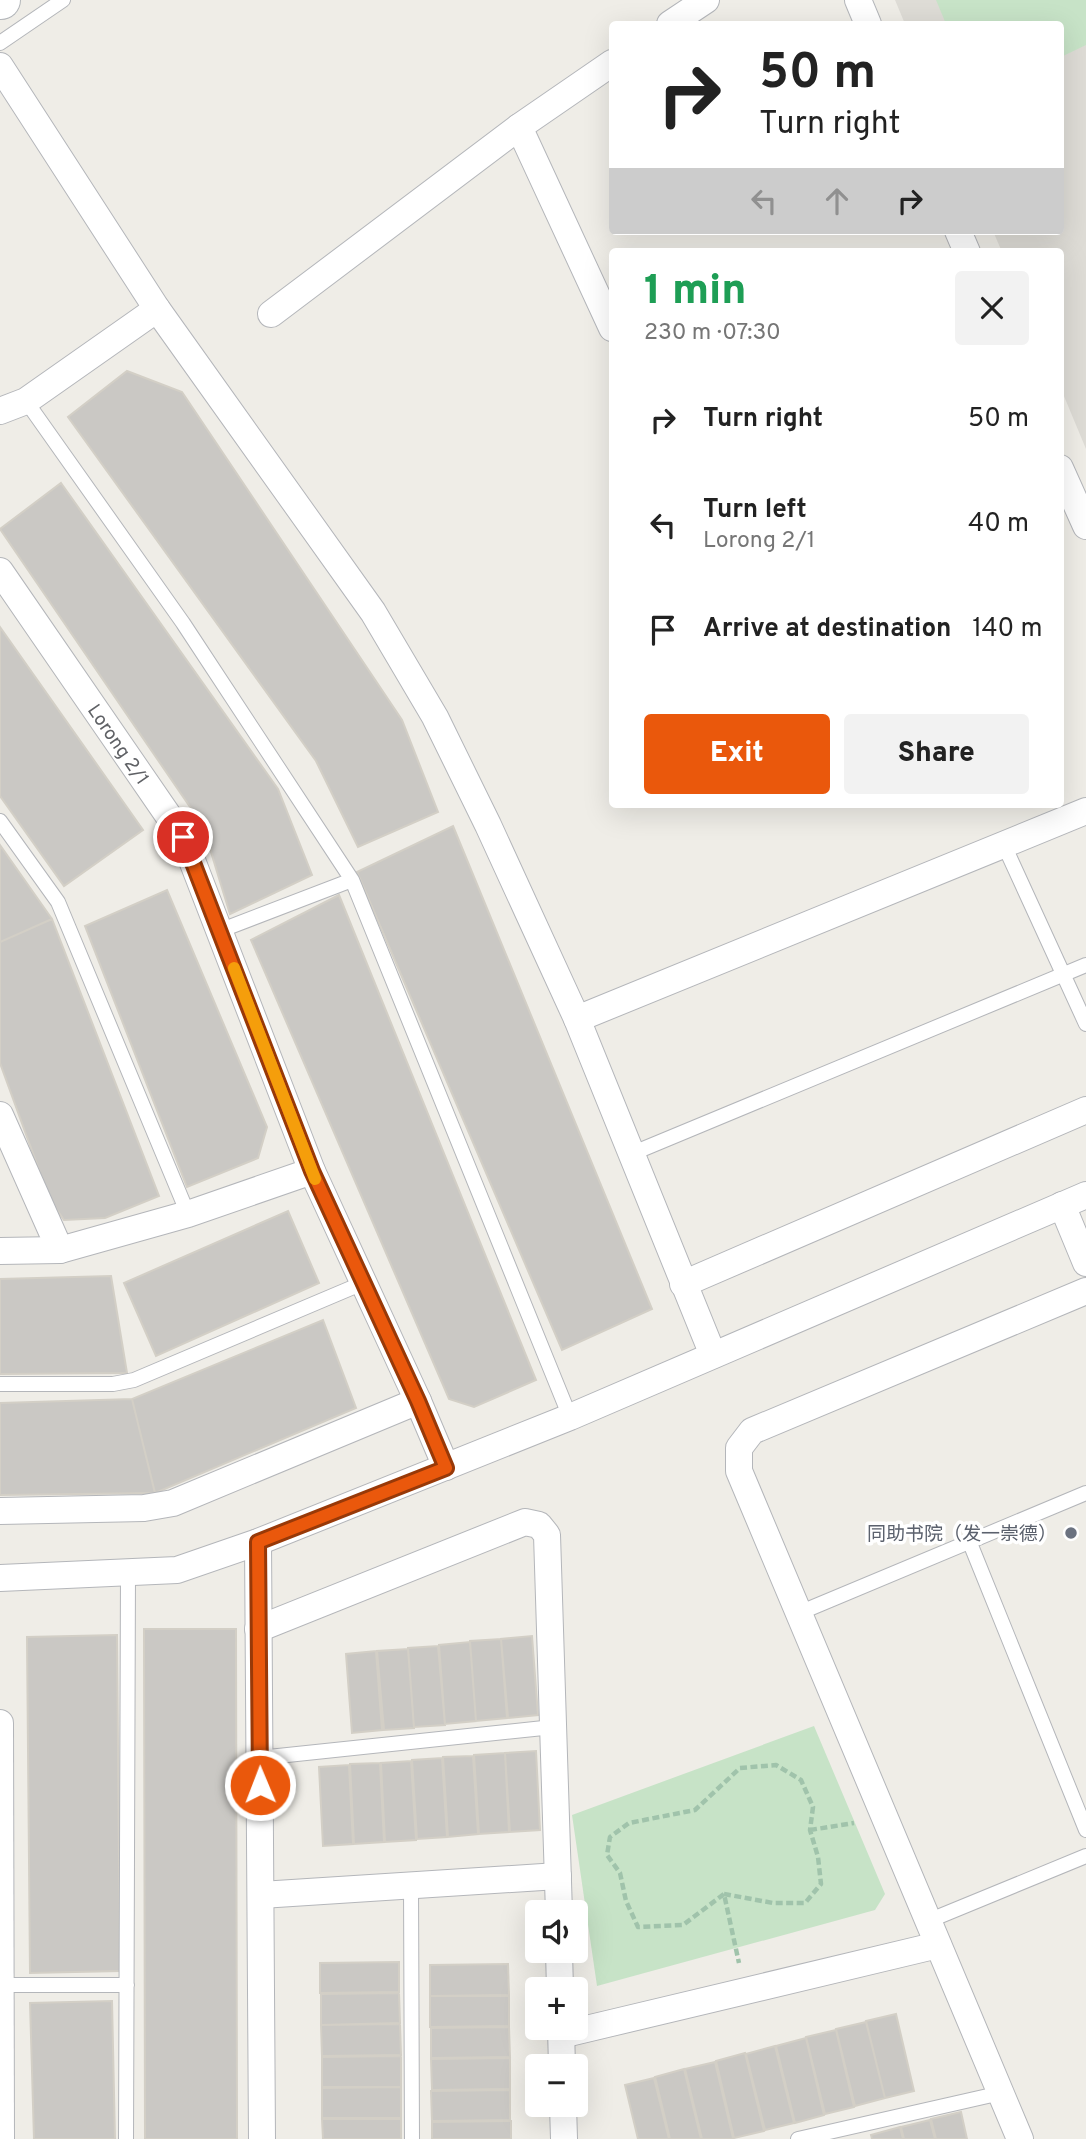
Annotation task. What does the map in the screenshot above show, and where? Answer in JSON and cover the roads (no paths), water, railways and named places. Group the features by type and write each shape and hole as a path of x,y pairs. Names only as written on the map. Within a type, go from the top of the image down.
{"street":[{"path":"674,21 706,0"},
{"path":"858,0 867,21"},
{"path":"271,314 519,127 609,65"},
{"path":"4,83 158,309 373,612 428,706 488,825 577,1019 713,1355"},
{"path":"519,127 609,322"},
{"path":"0,411 26,401 158,309"},
{"path":"1064,477 1086,526"},
{"name":"Lorong 2/1","path":"0,571 183,837 312,1171 446,1468"},
{"path":"577,1019 1086,811"},
{"path":"683,1284 1086,1110"},
{"path":"0,1115 60,1250"},
{"path":"0,1251 60,1250 188,1214 312,1171"},
{"path":"0,1578 177,1570 258,1542 446,1468 1074,1200 1086,1264"},
{"path":"1020,2139 739,1471 739,1448 752,1431 1086,1291"},
{"path":"0,1511 144,1508 173,1503 418,1401"},
{"path":"258,1629 525,1522 539,1525 547,1535 559,1900"},
{"path":"258,1542 262,2139"},
{"path":"0,1723 1,2139"},
{"path":"261,1895 558,1876"},
{"path":"588,2026 745,1991 933,1933"},
{"path":"563,2117 564,2139"}],"lane":[{"path":"0,43 63,0"},
{"path":"26,401 183,623 352,880 570,1416"},
{"path":"0,821 58,902 188,1214"},
{"path":"1004,845 1086,1024"},
{"path":"219,931 352,880"},
{"path":"631,1154 1086,965"},
{"path":"0,1384 113,1384 135,1381 363,1283"},
{"path":"799,1613 1086,1493"},
{"path":"970,1543 1086,1830"},
{"path":"126,2139 128,1572"},
{"path":"259,1758 553,1727"},
{"path":"933,1933 1086,1856"},
{"path":"411,1885 412,2139"},
{"path":"1,1985 127,1985"},
{"path":"798,2139 1001,2092"}],"place":[{"name":"同助书院（发一崇德）","path":"1071,1533"}]}
